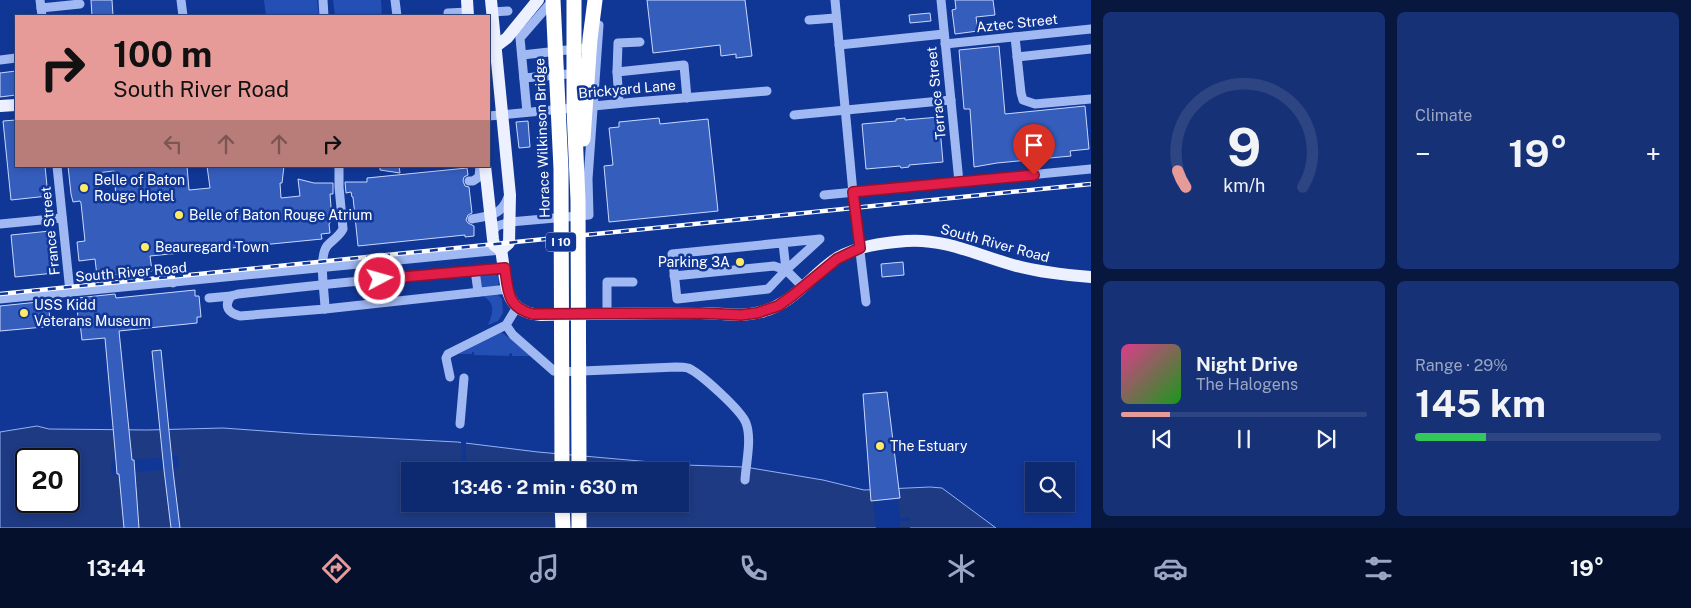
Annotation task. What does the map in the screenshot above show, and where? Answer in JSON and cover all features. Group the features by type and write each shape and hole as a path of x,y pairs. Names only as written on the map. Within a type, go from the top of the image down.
{"highway":[{"name":"I 10","path":"574,0 574,109 578,200 579,462"},
{"path":"578,200 590,39 595,0"},
{"name":"Horace Wilkinson Bridge","path":"553,3 561,169 562,462"},
{"path":"562,512 562,528"},
{"path":"579,512 579,528"}],"main road":[{"path":"492,49 507,38 538,0"},
{"path":"492,6 492,49 503,115 510,192 509,243 501,250"},
{"path":"0,106 15,105"},
{"path":"485,167 494,244 501,250 510,297 517,307"},
{"name":"South River Road","path":"517,307 523,312 541,315 749,314 778,306 837,259 860,248 892,242 930,241 950,244 1035,271 1091,277"}],"street":[{"path":"181,0 183,15"},
{"path":"323,0 324,15"},
{"path":"395,0 397,15"},
{"path":"492,232 497,226 510,222 589,215 588,179 599,12 602,0"},
{"path":"835,0 853,192 866,302"},
{"name":"Terrace Street","path":"941,0 959,182"},
{"path":"527,112 520,38 553,3"},
{"path":"41,8 80,4"},
{"path":"492,6 508,11"},
{"path":"448,15 448,13 468,9"},
{"path":"808,20 836,18"},
{"name":"Aztec Street","path":"945,44 1091,29"},
{"path":"839,44 944,34"},
{"path":"1015,37 1020,93 1026,102 1034,104 1091,98"},
{"path":"619,103 618,43 640,42"},
{"path":"522,55 597,47"},
{"path":"1017,57 1091,49"},
{"path":"0,60 15,58"},
{"path":"617,72 684,65 687,98"},
{"path":"524,78 596,72"},
{"name":"Brickyard Lane","path":"490,116 767,91"},
{"path":"794,115 951,100"},
{"name":"France Street","path":"57,167 70,292"},
{"path":"326,309 323,258 327,247 343,229 340,167"},
{"path":"468,181 473,182 479,177 480,167"},
{"path":"824,195 1091,169"},
{"path":"472,219 491,216 497,213 504,206 510,192"},
{"path":"0,224 62,218"},
{"path":"820,239 786,270 768,289 676,300 672,254 820,239"},
{"path":"783,243 786,270"},
{"name":"South River Road","path":"0,299 501,250"},
{"path":"286,261 287,271"},
{"path":"674,276 774,266 786,270 803,287"},
{"path":"210,298 505,268"},
{"path":"475,270 478,292"},
{"path":"170,271 173,283"},
{"path":"607,314 607,282 632,282"},
{"path":"231,296 227,301 228,309 232,314 240,316 326,309 508,289"},
{"path":"450,377 446,358 448,354 506,325 517,307"},
{"path":"506,325 514,335 554,371 689,368 733,405 746,422 748,440 745,480"},
{"path":"460,424 464,378"}],"shaded area":[{"path":"264,0 317,0 319,15 266,15"},
{"path":"333,0 381,0 382,15 335,15"},
{"path":"494,273 499,277 498,285 496,287 481,288 480,274"},
{"path":"498,295 502,299 503,313 498,321 488,325 492,306 483,296"},
{"path":"501,332 534,356 512,356 512,353 509,356 474,355 474,352 472,354 459,354"},
{"path":"37,426 49,429 147,430 223,428 457,442 538,452 651,462 401,462 401,512 689,512 689,465 745,467 823,480 864,490 942,488 996,528 0,528 0,432"}],"pier":[{"path":"461,440 466,440 466,462 461,462"},
{"path":"178,456 179,468 112,475 111,462"},
{"path":"898,498 900,518 909,517 910,520 900,521 900,527 910,528 876,528 873,501"}],"building":[{"path":"91,0 112,0 113,15 92,15"},
{"path":"647,0 745,0 752,56 736,58 736,54 721,56 720,45 653,53"},
{"path":"955,0 993,0 995,15 976,17 978,31 955,34 952,10 956,9"},
{"path":"930,13 931,21 910,23 909,15"},
{"path":"999,46 1005,114 1085,106 1089,149 1070,151 1071,156 974,167 970,109 964,109 959,50"},
{"path":"15,71 15,95 0,97 0,73"},
{"path":"939,117 943,162 909,165 909,167 901,168 900,166 866,169 862,124 896,121 896,119 905,118 905,120"},
{"path":"659,118 660,124 708,119 718,211 609,222 604,166 613,165 609,128 619,127 619,122"},
{"path":"15,120 15,167 45,167 48,196 11,200 3,121"},
{"path":"528,121 530,147 519,148 516,122"},
{"name":"Belle of Baton Rouge Atrium","path":"68,167 187,167 189,190 210,188 207,167 284,167 282,183 280,183 281,198 300,196 298,179 314,183 333,183 333,194 330,194 332,220 329,224 330,233 321,234 322,239 150,256 152,271 113,275 114,282 100,283 99,276 97,276 95,259 79,261 77,242 85,241 81,203 80,201 73,202","holes":["114,171 116,198 99,200 96,173"]},
{"path":"380,167 399,167 400,173 380,170"},
{"path":"467,168 468,175 464,177 463,181 465,186 469,187 472,213 468,215 466,220 474,226 474,236 465,237 465,235 358,246 353,197 351,192 346,193 345,182 367,182 367,178"},
{"path":"50,231 55,273 15,277 11,235"},
{"path":"903,262 904,275 882,277 881,264"},
{"path":"195,290 195,296 199,296 201,317 197,317 197,323 119,331 132,460 134,460 139,528 124,528 119,474 117,474 105,338 82,340 80,323 78,324 77,298 115,294 116,298"},
{"name":"USS Kidd Veterans Museum","path":"48,301 50,320 43,321 44,327 0,331 0,306"},
{"path":"161,350 180,528 171,528 164,470 152,351"},
{"name":"The Estuary","path":"887,392 900,498 871,501 863,394"}],"railway":[{"path":"0,294 1091,184"}],"place":[{"name":"Belle of Baton Rouge Hotel","path":"84,188"},
{"name":"Belle of Baton Rouge Atrium","path":"179,215"},
{"name":"Beauregard Town","path":"145,247"},
{"name":"Parking 3A","path":"740,262"},
{"name":"USS Kidd Veterans Museum","path":"24,313"},
{"name":"The Estuary","path":"880,446"}],"route":[{"path":"380,279 505,268 510,297 514,304 523,312 533,314 700,313 741,315 757,313 778,306 837,259 860,248 853,192 1034,175"}]}
